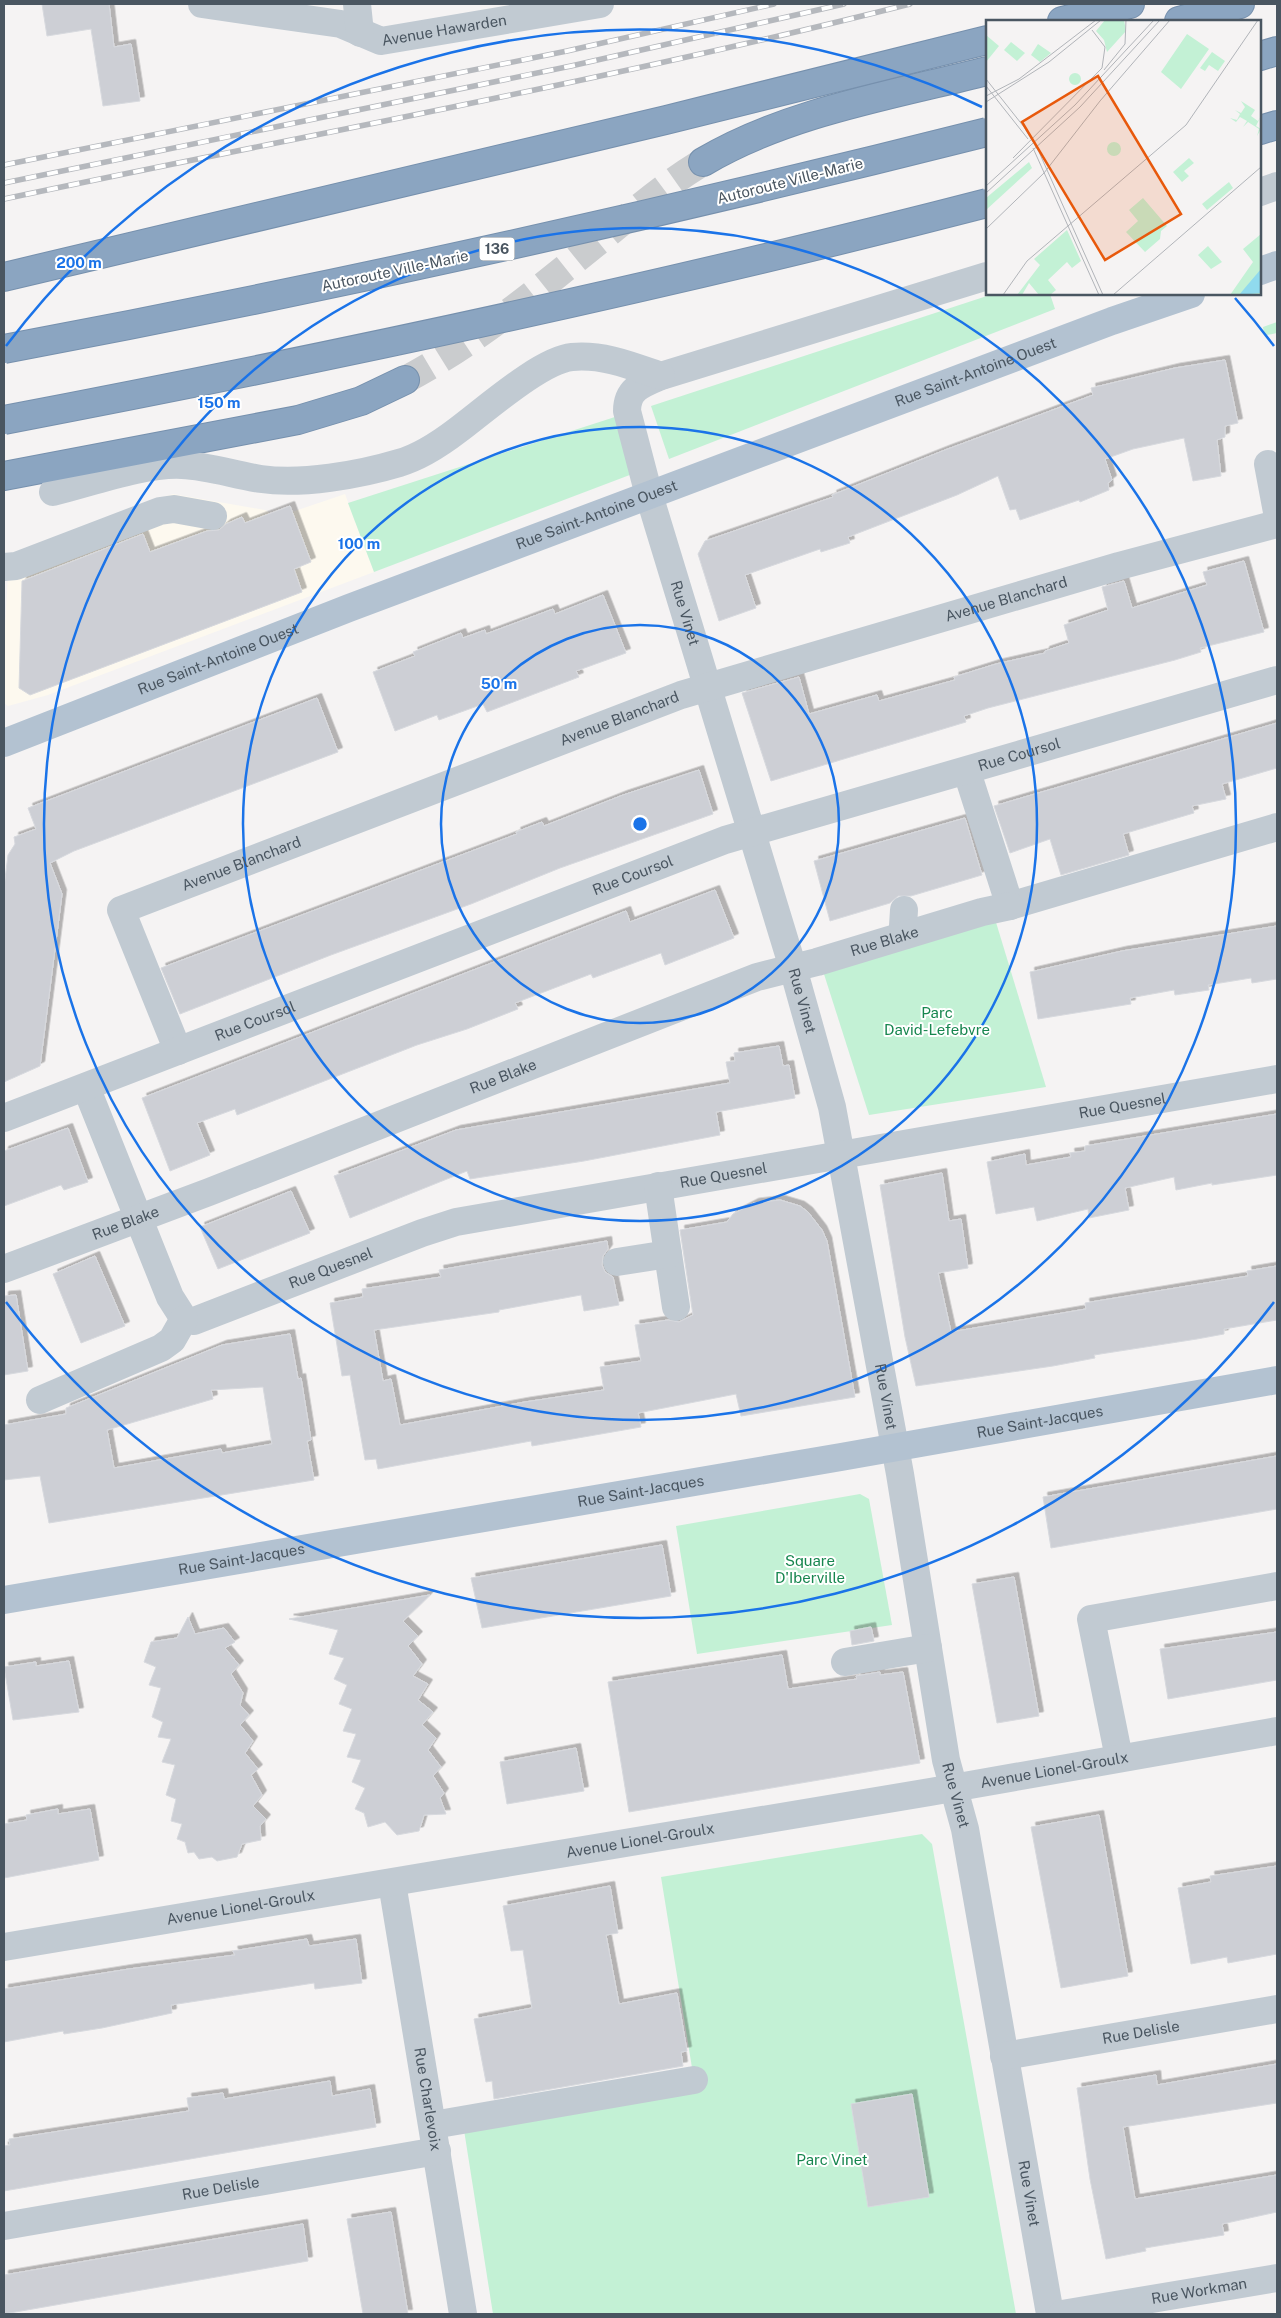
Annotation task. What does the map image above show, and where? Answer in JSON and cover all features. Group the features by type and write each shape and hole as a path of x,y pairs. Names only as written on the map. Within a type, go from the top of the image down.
{"highway":[{"path":"1066,20 1130,4"},
{"path":"1183,20 1240,4"},
{"path":"4,277 666,120 986,40"},
{"path":"1261,56 1277,51"},
{"path":"703,162 748,137 786,124 986,71"},
{"path":"1261,130 1277,125"},
{"name":"Autoroute Ville-Marie","path":"4,349 208,310 496,250 776,185 986,132"},
{"path":"4,420 397,342 634,289 986,203"},
{"path":"4,476 298,420 345,407 405,380"}],"main road":[{"path":"1261,271 1277,265"},
{"name":"Rue Saint-Antoine Ouest","path":"4,742 349,608 1112,321 1188,295"},
{"name":"Rue Saint-Jacques","path":"4,1600 1277,1380"}],"street":[{"name":"Avenue Hawarden","path":"202,4 341,24 381,41 600,4"},
{"path":"357,4 360,32"},
{"path":"1261,192 1277,186"},
{"path":"53,492 139,470 174,465 197,466 274,481 302,480 352,473 401,463 439,444 546,366 571,357 597,358 620,362 661,376 986,276"},
{"name":"Rue Vinet","path":"661,376 641,384 632,392 627,402 627,412 649,495 793,968 832,1107 895,1447 946,1760 967,1836 1050,2314"},
{"path":"1268,464 1277,512"},
{"path":"4,567 16,566 160,511 174,509 213,516"},
{"name":"Avenue Blanchard","path":"178,1051 121,910 676,696 1119,566 1277,524"},
{"name":"Rue Coursol","path":"4,1118 713,844 966,772 1277,680"},
{"path":"966,772 1010,906"},
{"name":"Rue Blake","path":"4,1268 138,1219 757,977 793,968 905,923 1010,906 1277,827"},
{"name":"Rue Quesnel","path":"184,1319 194,1321 208,1317 446,1225 658,1186 1277,1079"},
{"path":"40,1400 161,1348 172,1340 184,1319 170,1297 86,1087"},
{"path":"658,1186 676,1307"},
{"path":"617,1262 668,1254"},
{"path":"1119,1758 1091,1619 1277,1586"},
{"path":"845,1662 928,1648"},
{"name":"Avenue Lionel-Groulx","path":"4,1947 955,1788 1277,1731"},
{"name":"Rue Charlevoix","path":"392,1883 463,2314"},
{"name":"Rue Delisle","path":"1004,2056 1277,2009"},
{"path":"433,2125 694,2080"},
{"name":"Rue Delisle","path":"4,2226 437,2151"},
{"name":"Rue Workman","path":"1062,2314 1277,2278"}],"shaded area":[{"path":"173,494 265,510 270,513 290,506 292,512 345,494 374,572 48,695 8,706 4,703 4,644 9,556"}],"green space":[{"path":"990,295 1050,295 1055,309 669,459 651,406"},
{"path":"1277,322 1277,333 1267,335 1264,333 1263,327"},
{"path":"618,416 635,473 374,572 348,503"},
{"name":"Parc David-Lefebvre","path":"995,919 1046,1087 869,1115 823,971"},
{"name":"Square D'Iberville","path":"860,1494 869,1499 892,1625 697,1654 676,1526"},
{"name":"Parc Vinet","path":"922,1834 932,1844 1016,2314 493,2314 464,2130 694,2080 661,1877"}],"building":[{"path":"42,4 109,4 114,47 131,44 140,101 103,106 91,29 47,36"},
{"path":"1225,360 1238,423 1225,426 1225,437 1217,440 1221,476 1193,481 1184,438 1133,449 1105,459 1112,480 1108,483 1109,490 1080,502 1079,500 1020,520 1016,509 1010,510 998,476 957,495 848,537 850,543 821,552 820,549 745,575 756,608 719,621 698,554 705,541 833,497 832,495 945,450 1093,395 1091,388 1175,368"},
{"path":"290,506 311,562 294,569 302,592 30,695 19,688 22,581 143,534 150,552 207,531 219,530 226,524 242,517 245,523"},
{"path":"1244,561 1264,632 1200,648 1201,652 1175,660 988,708 964,716 966,722 771,781 742,693 799,677 809,714 877,695 879,701 955,680 954,677 996,664 1045,653 1045,651 1069,643 1064,625 1108,610 1102,587 1124,581 1132,608 1207,585 1203,572"},
{"path":"603,595 626,653 576,671 579,677 487,712 483,704 439,720 437,715 395,731 373,672 415,656 413,652 461,633 463,638 485,630 486,634 553,609 555,614"},
{"path":"317,698 338,752 74,851 50,863 62,894 40,1066 4,1082 4,887 8,855 15,844 14,837 36,829 28,808"},
{"path":"1277,723 1277,768 1222,784 1226,799 1192,806 1194,813 1123,834 1129,855 1061,875 1050,839 1010,853 994,806"},
{"path":"699,770 713,814 560,868 471,904 331,955 180,1014 161,968 517,834 516,832 542,822 544,826 623,795"},
{"path":"965,818 982,875 911,896 898,896 890,903 830,921 814,861"},
{"path":"715,890 734,938 665,965 661,953 593,978 591,974 515,1003 518,1009 467,1029 417,1045 237,1115 235,1109 197,1123 210,1155 170,1171 142,1098 626,911 630,922"},
{"path":"1277,926 1277,979 1252,983 1251,978 1208,985 1209,990 1175,995 1174,990 1130,998 1131,1004 1038,1019 1030,972 1122,951"},
{"path":"779,1046 783,1066 789,1065 795,1098 716,1112 720,1135 584,1161 470,1179 467,1171 350,1218 334,1176 456,1130 730,1083 726,1062 735,1061 734,1053"},
{"path":"1277,1114 1277,1175 1212,1185 1212,1183 1176,1190 1174,1177 1125,1188 1129,1210 1089,1218 1088,1209 1037,1221 1034,1207 996,1214 987,1162 1025,1154 1026,1165 1071,1157 1070,1153 1085,1151 1085,1146"},
{"path":"68,1128 88,1182 64,1190 61,1185 4,1206 4,1151"},
{"path":"942,1173 949,1221 961,1219 968,1268 938,1273 951,1332 1086,1309 1085,1303 1248,1276 1247,1271 1277,1266 1277,1320 1224,1329 1224,1334 1094,1355 1095,1358 1053,1366 916,1386 905,1337 880,1185"},
{"path":"291,1191 310,1233 218,1269 200,1227"},
{"path":"780,1200 800,1206 808,1212 822,1230 827,1241 855,1397 741,1416 736,1394 638,1413 641,1427 532,1446 531,1441 378,1469 376,1459 365,1460 350,1375 342,1376 330,1303 363,1297 362,1289 441,1277 439,1270 607,1241 608,1249 603,1256 602,1265 605,1272 613,1277 619,1305 584,1311 581,1295 499,1310 499,1312 374,1330 383,1381 391,1379 400,1425 525,1402 604,1390 600,1367 641,1361 635,1325 668,1320 679,1322 693,1315 680,1230 727,1222 733,1214 754,1203"},
{"path":"95,1256 125,1326 81,1343 53,1274"},
{"path":"16,1295 28,1371 4,1375 4,1296"},
{"path":"290,1334 298,1379 301,1378 311,1440 307,1441 314,1480 49,1523 40,1476 4,1480 4,1425 66,1414 66,1408 222,1345","holes":["263,1387 272,1444 222,1453 221,1449 114,1468 107,1430 213,1399 211,1390"]},
{"path":"1277,1456 1277,1509 1051,1548 1043,1497"},
{"path":"662,1545 671,1596 482,1628 471,1578"},
{"path":"1014,1577 1039,1716 997,1723 972,1584"},
{"path":"430,1595 403,1621 418,1636 408,1646 422,1664 413,1676 428,1684 418,1700 433,1712 422,1725 436,1738 428,1750 441,1767 433,1776 444,1793 440,1798 446,1814 424,1815 419,1831 397,1835 385,1822 368,1827 364,1813 355,1809 365,1788 352,1782 361,1760 347,1757 356,1734 343,1731 352,1709 339,1704 347,1685 334,1679 344,1658 329,1654 338,1630 289,1619"},
{"path":"188,1617 195,1634 224,1628 235,1642 225,1648 239,1665 231,1674 243,1693 240,1705 249,1715 240,1725 253,1741 245,1753 258,1769 251,1775 262,1795 253,1806 266,1819 260,1826 261,1840 242,1844 237,1857 217,1861 212,1857 199,1859 194,1852 188,1853 185,1842 177,1839 182,1824 171,1821 176,1799 166,1795 175,1765 162,1762 171,1739 158,1737 163,1722 152,1717 161,1688 149,1685 156,1667 144,1662 151,1642 177,1638"},
{"path":"871,1627 874,1641 852,1645 850,1631"},
{"path":"1277,1632 1277,1680 1168,1699 1160,1649"},
{"path":"782,1655 788,1689 857,1679 856,1676 880,1672 880,1675 903,1672 920,1763 629,1812 608,1682"},
{"path":"69,1661 79,1712 13,1720 4,1667 36,1662 36,1666"},
{"path":"576,1748 584,1791 507,1804 500,1762"},
{"path":"58,1809 58,1814 90,1809 99,1860 4,1878 4,1824 27,1820 26,1815"},
{"path":"1099,1815 1128,1976 1061,1988 1031,1827"},
{"path":"1277,1866 1277,1954 1228,1963 1227,1957 1191,1964 1178,1888 1211,1882 1210,1876"},
{"path":"610,1886 618,1933 606,1935 619,2004 677,1993 687,2051 681,2052 683,2066 494,2099 492,2081 486,2082 474,2019 532,2008 523,1950 511,1951 503,1906"},
{"path":"307,1939 309,1946 356,1939 362,1983 315,1989 314,1983 171,2005 172,2013 102,2028 64,2034 63,2031 4,2042 4,1989 129,1969 235,1955 233,1951"},
{"path":"1277,2064 1277,2103 1123,2127 1135,2199 1277,2175 1277,2212 1222,2224 1224,2235 1145,2248 1146,2251 1106,2259 1090,2179 1077,2088 1156,2075 1157,2085"},
{"path":"330,2081 332,2096 370,2089 376,2127 4,2191 4,2146 10,2145 9,2139 189,2111 187,2098 223,2093 224,2099"},
{"path":"912,2094 929,2197 868,2207 851,2104"},
{"path":"391,2212 408,2314 363,2314 347,2219"},
{"path":"303,2224 308,2261 4,2314 4,2275"}],"tunnel":[{"path":"405,380 457,349 506,315 650,199 703,162"}],"railway":[{"path":"4,165 567,51 774,4"},
{"path":"4,183 571,66 844,4"},
{"path":"4,199 684,58 910,4"}]}
